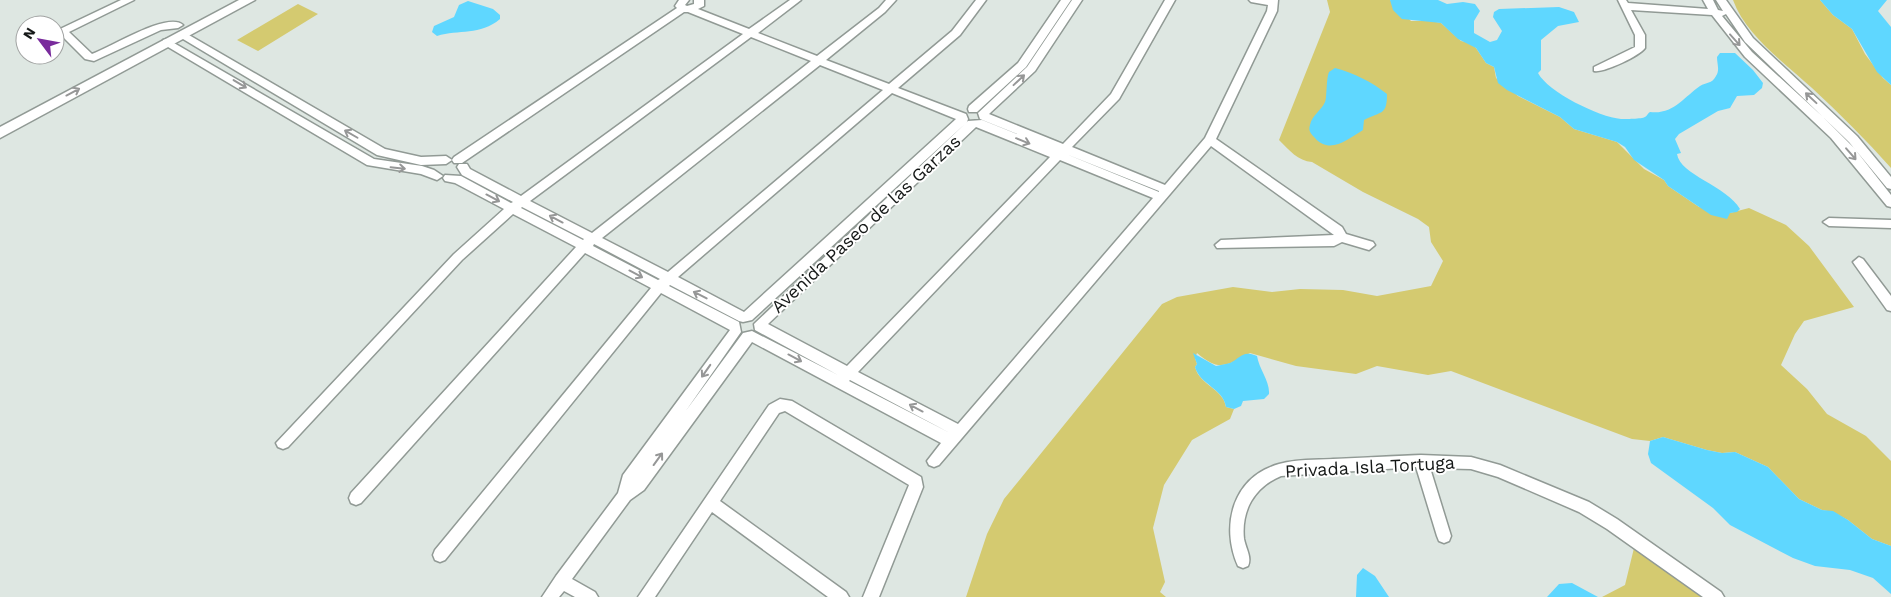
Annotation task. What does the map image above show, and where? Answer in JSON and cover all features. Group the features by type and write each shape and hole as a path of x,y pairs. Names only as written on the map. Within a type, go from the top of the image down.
{"main road":[{"path":"0,120 46,101 167,42 180,30 227,0"},
{"path":"0,133 46,101 180,30 249,0"}],"street":[{"path":"129,0 64,31 65,34 90,57 94,58 159,27 180,30 224,60 381,152 395,157 436,162 446,160 461,164 466,172 517,204 740,323 758,320 755,331 742,337 740,323"},
{"path":"283,443 458,257 517,204 796,0"},
{"path":"356,498 588,242 882,10 891,0"},
{"path":"440,555 664,282 956,33 981,0"},
{"name":"Avenida Paseo de las Garzas","path":"550,597 625,495 639,485 755,331 973,116 1022,65 1066,0"},
{"name":"Avenida Paseo de las Garzas","path":"625,495 628,480 740,323 973,116 1031,69 1077,0"},
{"path":"843,377 1115,96 1170,0"},
{"path":"934,462 1210,140 1272,11 1273,1 1254,0"},
{"path":"1708,0 1714,13 1744,50 1836,136 1891,203"},
{"path":"1721,0 1749,40 1853,139 1891,185"},
{"path":"461,164 686,6 696,8 699,1 706,8 754,30"},
{"path":"1622,3 1729,14"},
{"path":"1598,69 1612,60 1635,54 1640,48 1640,35 1622,3"},
{"path":"686,6 754,30 1164,193"},
{"path":"167,42 371,162 387,167 429,171 443,177 457,179 517,204"},
{"path":"190,55 203,47"},
{"path":"212,68 224,60"},
{"path":"289,114 302,106"},
{"path":"1210,140 1338,230 1341,237"},
{"path":"371,162 381,152"},
{"path":"443,177 436,168 446,160"},
{"path":"443,177 461,172 461,164"},
{"path":"1829,222 1891,224"},
{"path":"1221,245 1334,241 1341,237 1369,246"},
{"path":"1859,262 1891,306"},
{"path":"755,331 955,436"},
{"path":"646,597 774,410 780,405 787,405 916,482 916,487 871,597"},
{"path":"1421,462 1444,536"},
{"name":"Privada Isla Tortuga","path":"1243,561 1237,539 1238,511 1250,490 1268,475 1280,470 1302,467 1421,462 1471,463 1500,471 1558,495 1612,524 1716,597"},
{"path":"711,503 841,597"},
{"path":"561,581 590,597"}],"shaded area":[{"path":"1327,0 1390,0 1411,21 1441,23 1461,41 1470,43 1476,48 1486,63 1494,67 1496,78 1518,96 1560,117 1574,129 1617,142 1644,169 1664,180 1668,186 1699,207 1730,213 1749,208 1786,225 1809,246 1854,307 1804,321 1795,334 1781,365 1807,389 1827,414 1866,436 1891,461 1891,546 1872,539 1848,520 1833,512 1822,510 1799,499 1768,467 1735,452 1722,453 1707,450 1663,437 1650,441 1632,439 1451,371 1428,375 1377,366 1356,374 1296,366 1250,353 1228,364 1217,365 1197,353 1195,358 1197,364 1195,367 1198,373 1202,379 1221,395 1226,407 1234,409 1230,419 1192,440 1164,485 1153,528 1165,582 1160,592 1166,597 966,597 987,534 1004,499 1162,304 1177,297 1233,287 1272,292 1300,289 1343,290 1377,296 1431,286 1443,261 1431,242 1429,227 1418,219 1363,192 1312,162 1302,160 1279,140 1330,12"},
{"path":"1733,0 1820,0 1833,15 1852,29 1865,54 1883,78 1891,85 1891,168 1833,108 1767,48 1747,25"},
{"path":"298,4 318,14 258,51 237,40"},
{"path":"1634,548 1706,597 1602,597 1625,585"}],"water":[{"path":"1390,0 1438,0 1447,4 1463,2 1475,4 1480,11 1474,21 1474,33 1490,42 1497,40 1502,31 1493,17 1494,12 1499,9 1559,7 1574,12 1579,22 1558,26 1541,40 1541,70 1538,73 1552,88 1575,102 1600,114 1621,119 1643,118 1650,112 1665,111 1672,108 1700,86 1714,79 1718,71 1717,57 1720,53 1735,53 1753,70 1763,83 1762,88 1754,95 1737,96 1730,108 1718,111 1679,134 1675,139 1681,153 1677,154 1686,168 1725,194 1740,209 1737,212 1730,213 1727,219 1711,215 1634,160 1625,147 1617,142 1574,129 1560,117 1507,90 1498,83 1494,67 1486,63 1476,48 1458,39 1441,23 1402,19 1393,10"},
{"path":"1820,0 1887,0 1878,11 1891,27 1891,85 1877,72 1852,29 1833,15"},
{"path":"468,1 493,9 500,15 500,19 485,28 477,30 437,36 432,32 434,26 454,17 459,5"},
{"path":"1335,68 1356,75 1369,82 1387,94 1387,101 1382,112 1364,120 1363,130 1339,144 1327,145 1314,137 1309,127 1325,102 1328,75"},
{"path":"1193,353 1216,366 1230,363 1245,354 1257,356 1268,384 1269,394 1264,399 1243,401 1241,406 1234,409 1226,407 1221,395 1198,373"},
{"path":"1663,437 1707,450 1722,453 1735,452 1768,467 1799,499 1822,510 1833,511 1872,539 1891,546 1891,594 1873,578 1850,570 1815,566 1793,558 1730,525 1713,508 1651,463 1648,454 1650,441"},
{"path":"1363,568 1375,576 1389,597 1356,597 1357,575"},
{"path":"1572,583 1598,597 1547,597 1559,584"}]}
